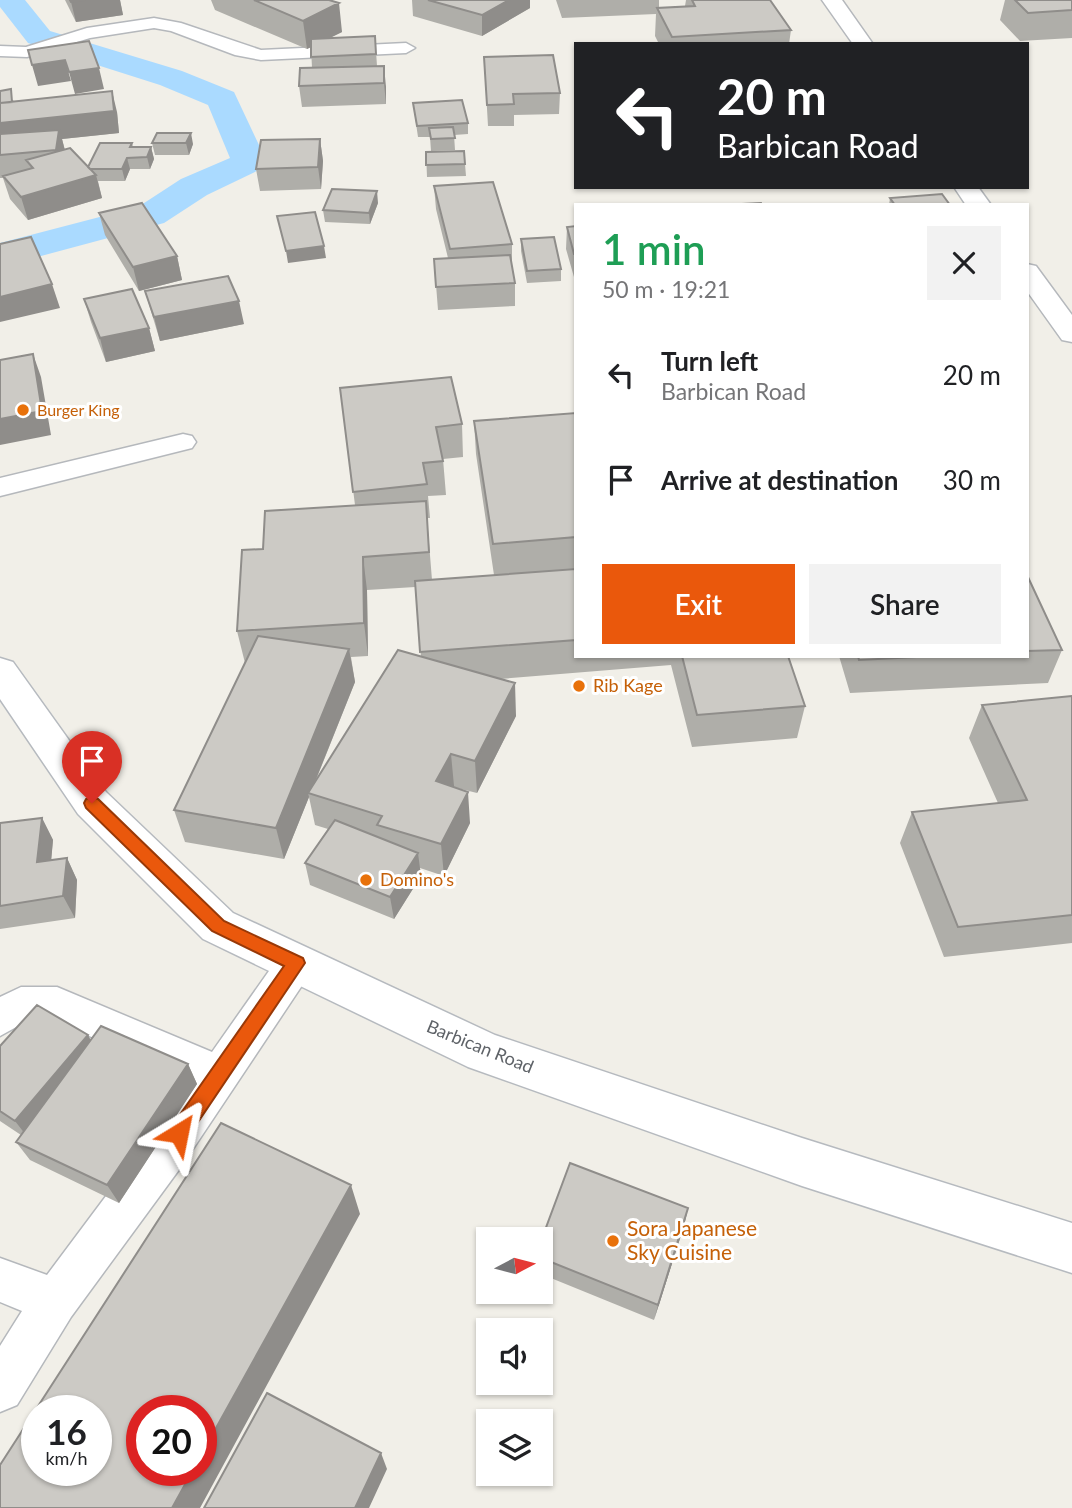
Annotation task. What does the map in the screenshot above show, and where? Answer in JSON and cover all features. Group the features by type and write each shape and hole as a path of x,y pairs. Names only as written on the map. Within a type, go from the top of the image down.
{"main road":[{"path":"832,0 862,42"},
{"path":"1029,276 1072,334"},
{"name":"Barbican Road","path":"0,671 92,803 218,926 484,1052 802,1162 1072,1248"}],"lane":[{"path":"0,51 27,51 87,33 153,23 175,27 241,51 261,55 406,48"},
{"path":"0,487 183,442"},
{"path":"0,1388 55,1301 166,1153 296,963"},
{"path":"0,1018 21,1004 57,1004 220,1074"},
{"path":"0,1280 55,1301"}],"building":[{"path":"254,0 329,0 339,3 303,21"},
{"path":"428,0 509,0 482,15"},
{"path":"692,0 770,0 791,30 672,37 657,8 695,6"},
{"path":"1015,0 1072,0 1072,10 1028,13"},
{"path":"375,36 376,54 311,57 311,39"},
{"path":"89,41 99,68 69,72 65,60 32,65 28,50"},
{"path":"553,55 560,93 513,94 514,104 487,105 484,57"},
{"path":"384,66 384,83 299,86 300,68"},
{"path":"11,89 12,102 0,103 0,91"},
{"path":"112,91 114,111 0,123 0,103"},
{"path":"462,100 468,123 417,126 413,103"},
{"path":"453,127 455,138 431,139 429,128"},
{"path":"59,130 56,150 0,155 0,134"},
{"path":"157,133 191,133 186,143 152,143"},
{"path":"320,139 318,167 256,169 261,140"},
{"path":"100,143 132,143 130,147 151,147 147,157 127,158 122,169 90,169 88,167"},
{"path":"70,148 96,175 21,197 3,176 33,168 26,160"},
{"path":"464,151 465,164 426,165 426,152"},
{"path":"493,182 512,244 450,249 434,186"},
{"path":"332,189 377,191 369,213 323,210"},
{"path":"942,194 949,203 894,203 890,198"},
{"path":"142,203 177,256 133,267 99,213"},
{"path":"315,212 324,246 286,251 277,216"},
{"path":"574,226 574,254 567,227"},
{"path":"31,237 52,284 0,297 0,244"},
{"path":"554,237 561,269 527,271 521,239"},
{"path":"510,255 515,283 436,287 434,259"},
{"path":"228,276 239,301 154,317 145,291"},
{"path":"132,289 149,328 100,338 84,299"},
{"path":"33,354 42,411 0,419 0,360"},
{"path":"451,377 462,424 436,427 443,461 423,463 427,484 353,492 340,388"},
{"path":"574,413 574,537 493,544 474,421"},
{"path":"426,501 429,552 363,557 364,623 237,631 242,550 263,549 265,511"},
{"path":"574,569 574,640 420,652 415,581"},
{"path":"1029,579 1062,650 1029,651"},
{"path":"258,636 349,649 276,828 174,810"},
{"path":"398,650 515,683 475,761 451,754 436,781 468,792 441,844 377,825 382,816 308,793"},
{"path":"683,658 789,658 805,706 697,715"},
{"path":"858,658 898,658 859,660"},
{"path":"1072,696 1072,915 958,927 912,812 1027,800 982,705"},
{"path":"42,818 37,862 67,858 63,896 0,906 0,823"},
{"path":"335,820 418,853 390,897 305,863"},
{"path":"37,1005 88,1035 15,1121 0,1111 0,1046"},
{"path":"101,1026 188,1064 107,1185 16,1142"},
{"path":"221,1123 351,1185 217,1426 217,1395 126,1395 126,1486 184,1486 172,1508 0,1508 0,1465 21,1433 21,1486 112,1486 112,1395 45,1395"},
{"name":"Sora Japanese Sky Cuisine","path":"570,1163 688,1208 658,1305 553,1263 553,1227 546,1227"},
{"path":"267,1393 381,1453 355,1508 204,1508"}],"waterway":[{"path":"0,255 151,215 194,187 249,162 222,99 171,78 39,37 10,0"}],"place":[{"name":"Burger King","path":"23,410"},
{"name":"Rib Kage","path":"579,686"},
{"name":"Domino's","path":"366,880"},
{"name":"Sora Japanese Sky Cuisine","path":"613,1241"}],"route":[{"path":"92,803 218,926 296,963 179,1133"}]}
